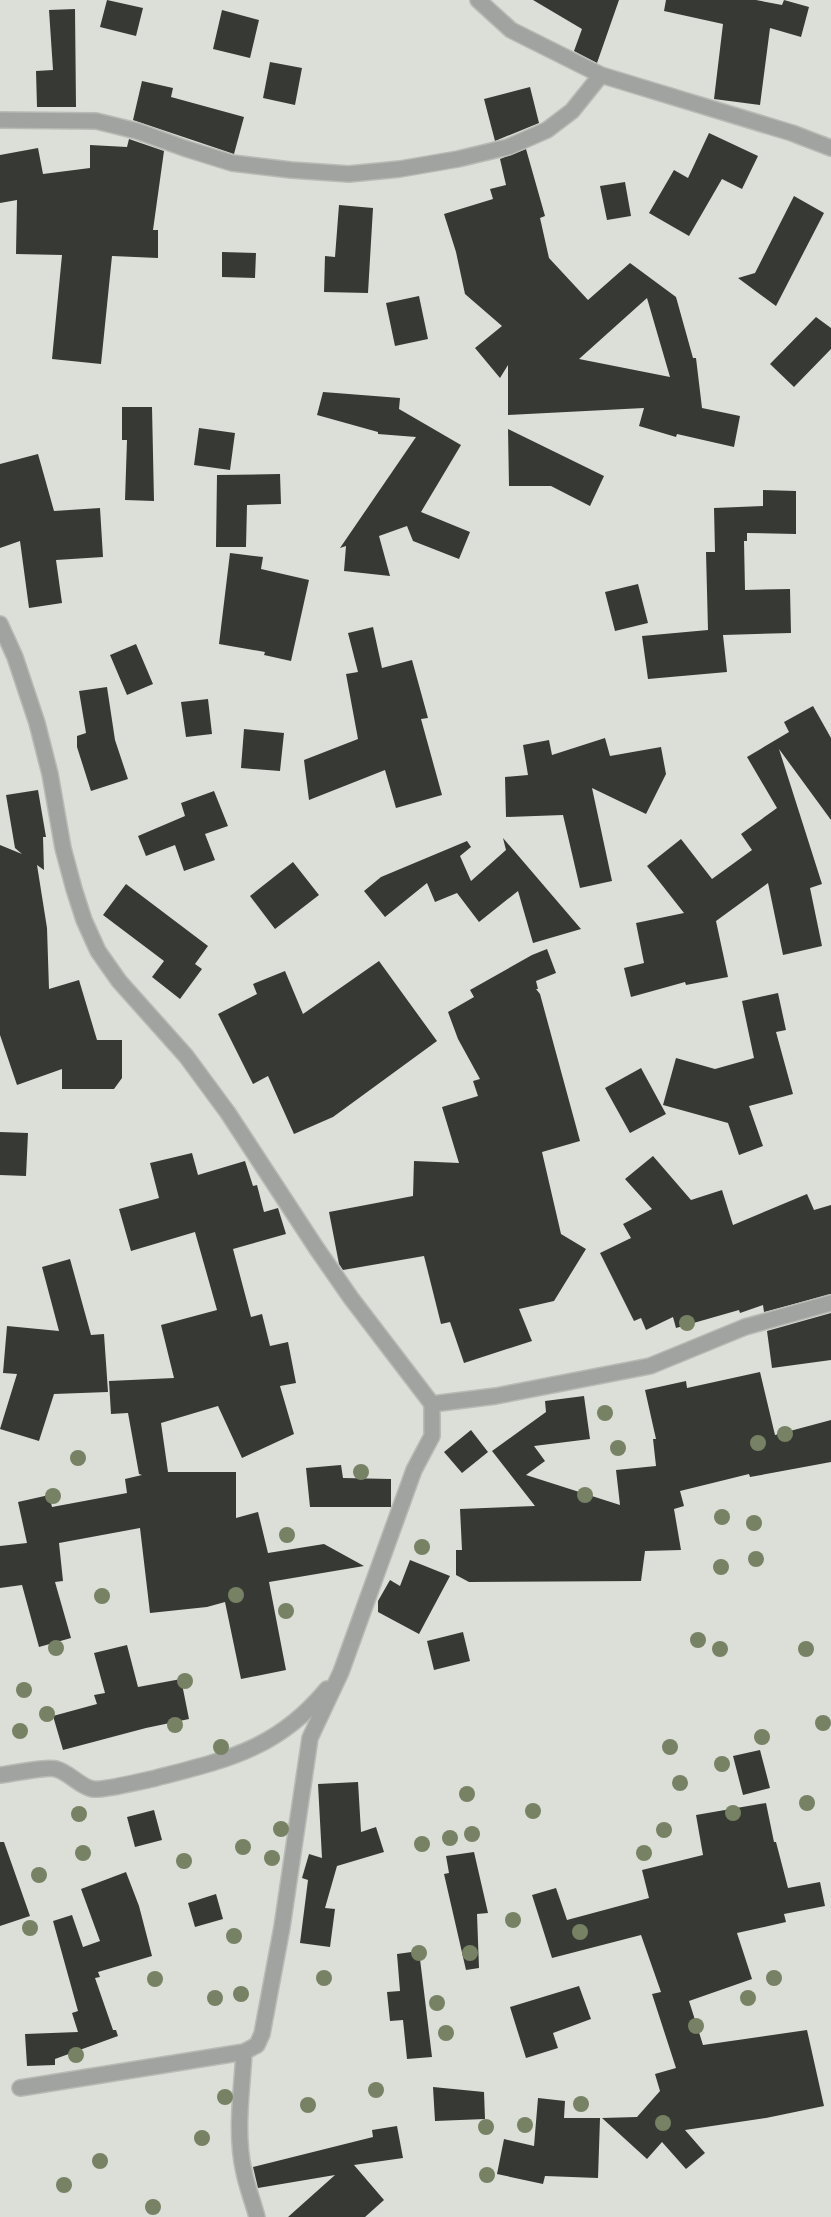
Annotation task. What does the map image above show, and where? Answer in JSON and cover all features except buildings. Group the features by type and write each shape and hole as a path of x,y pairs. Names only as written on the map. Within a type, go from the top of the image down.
{"street":[{"path":"478,0 511,30 601,75 792,133 831,148"},
{"path":"0,120 96,121 138,130 187,149 232,162 291,170 349,174 429,164 508,147 547,130 572,111 601,75"},
{"path":"0,624 15,657 37,723 50,774 63,848 84,920 98,951 119,981 191,1063 228,1113 339,1282 432,1404 432,1436 414,1470 341,1672 310,1738 282,1927 262,2034 257,2045 244,2052 20,2088"},
{"path":"432,1404 496,1396 650,1366 745,1327 831,1303"},
{"path":"0,1775 55,1768 92,1789 139,1782 230,1758 265,1743 296,1722 341,1672"},
{"path":"244,2052 240,2148 244,2172 258,2217"}]}
